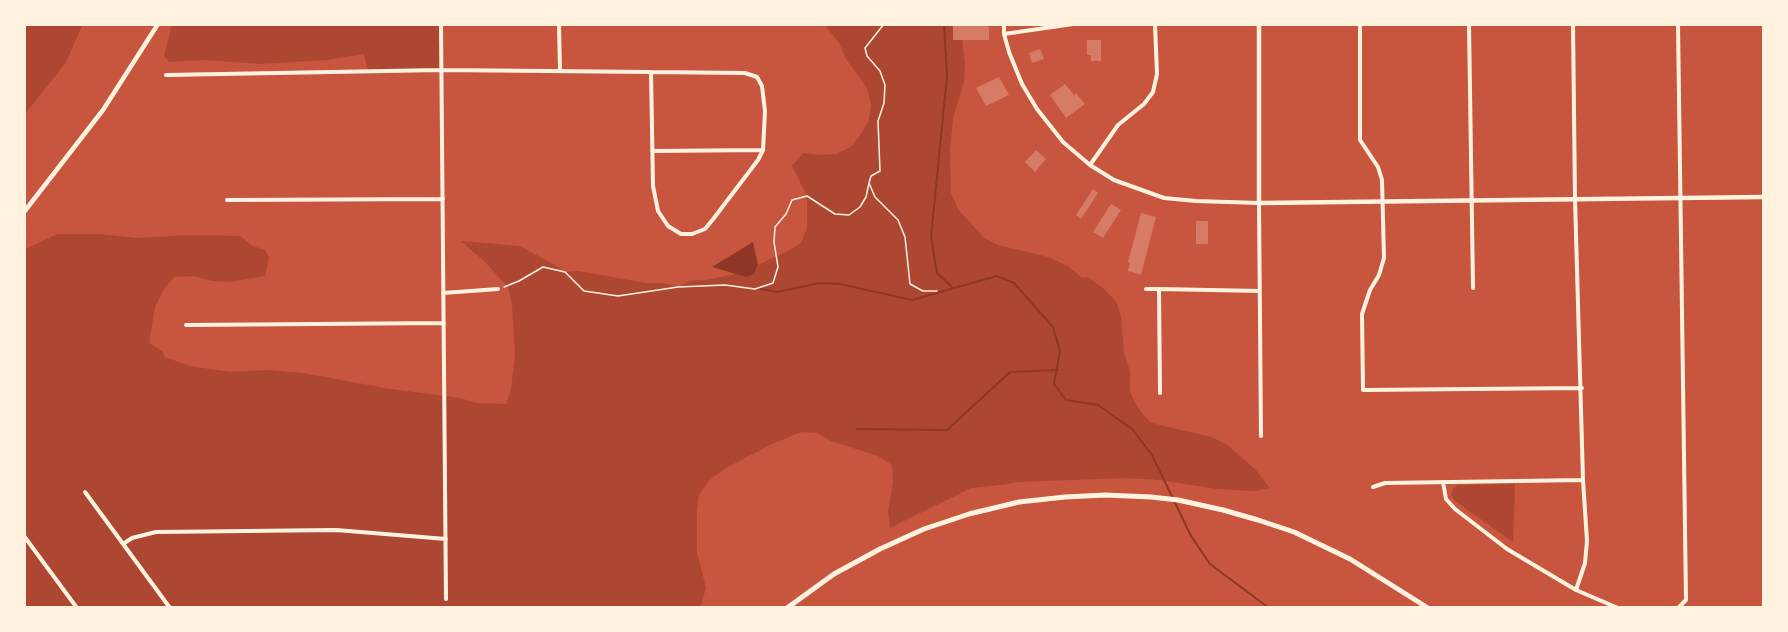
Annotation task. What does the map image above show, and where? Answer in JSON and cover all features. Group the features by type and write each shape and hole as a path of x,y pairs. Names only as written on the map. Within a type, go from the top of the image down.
{"main road":[{"path":"788,608 834,574 880,549 924,529 969,514 1019,502 1065,497 1151,497 1178,500 1223,510 1258,520 1322,544 1428,608"}],"street":[{"path":"24,212 114,95 158,24"},
{"path":"441,24 446,599"},
{"path":"559,24 560,71"},
{"path":"1004,24 1009,52 1022,84 1037,109 1063,142 1090,165 1114,180 1164,198 1259,203 1764,197"},
{"path":"1004,34 1073,24"},
{"path":"1090,165 1118,125 1144,104 1153,92 1157,74 1155,24"},
{"path":"1259,24 1260,436"},
{"path":"1360,24 1360,140 1378,167 1382,180 1384,258 1362,314 1363,390 1581,388"},
{"path":"1469,24 1473,288"},
{"path":"1573,24 1575,199 1583,480 1587,541 1585,563 1576,590"},
{"path":"1678,24 1686,600 1680,607"},
{"path":"166,75 441,70 560,71 745,73 757,77 763,94 763,150 758,160 705,229 692,234 681,234 668,226 658,211 653,186 651,72"},
{"path":"652,151 763,150"},
{"path":"227,200 443,199"},
{"path":"443,293 498,289"},
{"path":"1146,289 1260,291"},
{"path":"1159,289 1160,393"},
{"path":"186,325 444,323"},
{"path":"1373,487 1385,483 1583,480"},
{"path":"1443,482 1446,499 1455,509 1508,549 1576,590 1618,608 1639,608"},
{"path":"85,492 170,608"},
{"path":"123,544 132,538 156,532 336,530 446,539"},
{"path":"24,536 77,608"}],"path":[{"path":"498,289 519,281 543,267 565,272 584,291 618,296 678,287 725,285 755,289 773,283 778,267 774,242 775,227 786,214 792,200 807,196 835,214 849,215 860,207 866,197 871,176 880,171 878,122 884,103 885,85 880,71 867,56 865,48 884,24"},
{"path":"870,183 875,197 898,220 905,237 910,284 923,291 937,291"},
{"path":"1763,608 1764,573"}],"shaded area":[{"path":"24,24 83,24 65,64 24,115"},
{"path":"172,24 441,24 441,70 368,71 364,54 327,60 261,64 204,60 169,62 164,56"},
{"path":"824,24 956,24 961,28 965,65 964,82 953,118 950,151 951,193 958,209 983,237 998,245 1048,257 1068,266 1082,278 1088,277 1104,289 1116,301 1121,316 1124,353 1130,371 1130,392 1138,408 1150,422 1211,437 1226,444 1255,469 1270,488 1254,491 1217,489 1160,480 1126,478 1017,482 971,488 890,528 888,512 893,482 892,465 878,456 831,441 817,433 801,432 726,468 711,479 699,494 697,552 706,588 700,608 24,608 24,250 57,234 99,234 137,238 189,235 240,236 253,246 265,250 269,258 265,276 230,282 212,281 194,276 174,277 163,290 155,307 149,343 162,351 165,357 190,366 230,372 267,370 303,373 391,389 460,398 476,403 506,404 511,389 515,355 512,304 508,287 461,241 519,246 565,272 578,271 678,287 690,281 707,280 757,269 758,265 786,252 801,243 807,228 807,196 792,166 803,153 836,154 851,147 869,120 871,105 867,88 846,59 839,43"},
{"path":"753,242 758,265 754,274 746,277 712,267"},
{"path":"1515,484 1513,542 1455,501 1451,495 1453,489 1458,485"}],"building":[{"path":"953,24 985,24 989,27 989,40 953,40"},
{"path":"1087,40 1101,40 1101,61 1091,61 1091,55 1087,55"},
{"path":"1040,49 1044,59 1032,63 1029,53"},
{"path":"999,77 1009,95 986,106 976,88"},
{"path":"1065,84 1085,104 1066,118 1050,95"},
{"path":"1036,150 1046,159 1035,172 1025,162"},
{"path":"1093,189 1098,193 1081,219 1076,215"},
{"path":"1111,204 1121,210 1103,238 1093,232"},
{"path":"1141,213 1156,217 1141,275 1128,271 1130,263 1128,262"},
{"path":"1196,221 1208,221 1208,244 1196,244"}],"waterway":[{"path":"944,24 947,76 931,237 937,273 953,288"},
{"path":"760,289 778,292 819,283 840,284 912,300 997,276 1014,283 1053,327 1060,351 1054,384 1066,400 1098,405 1132,429 1152,455 1191,536 1210,564 1269,608"},
{"path":"857,429 947,430 1010,372 1058,370"}]}
